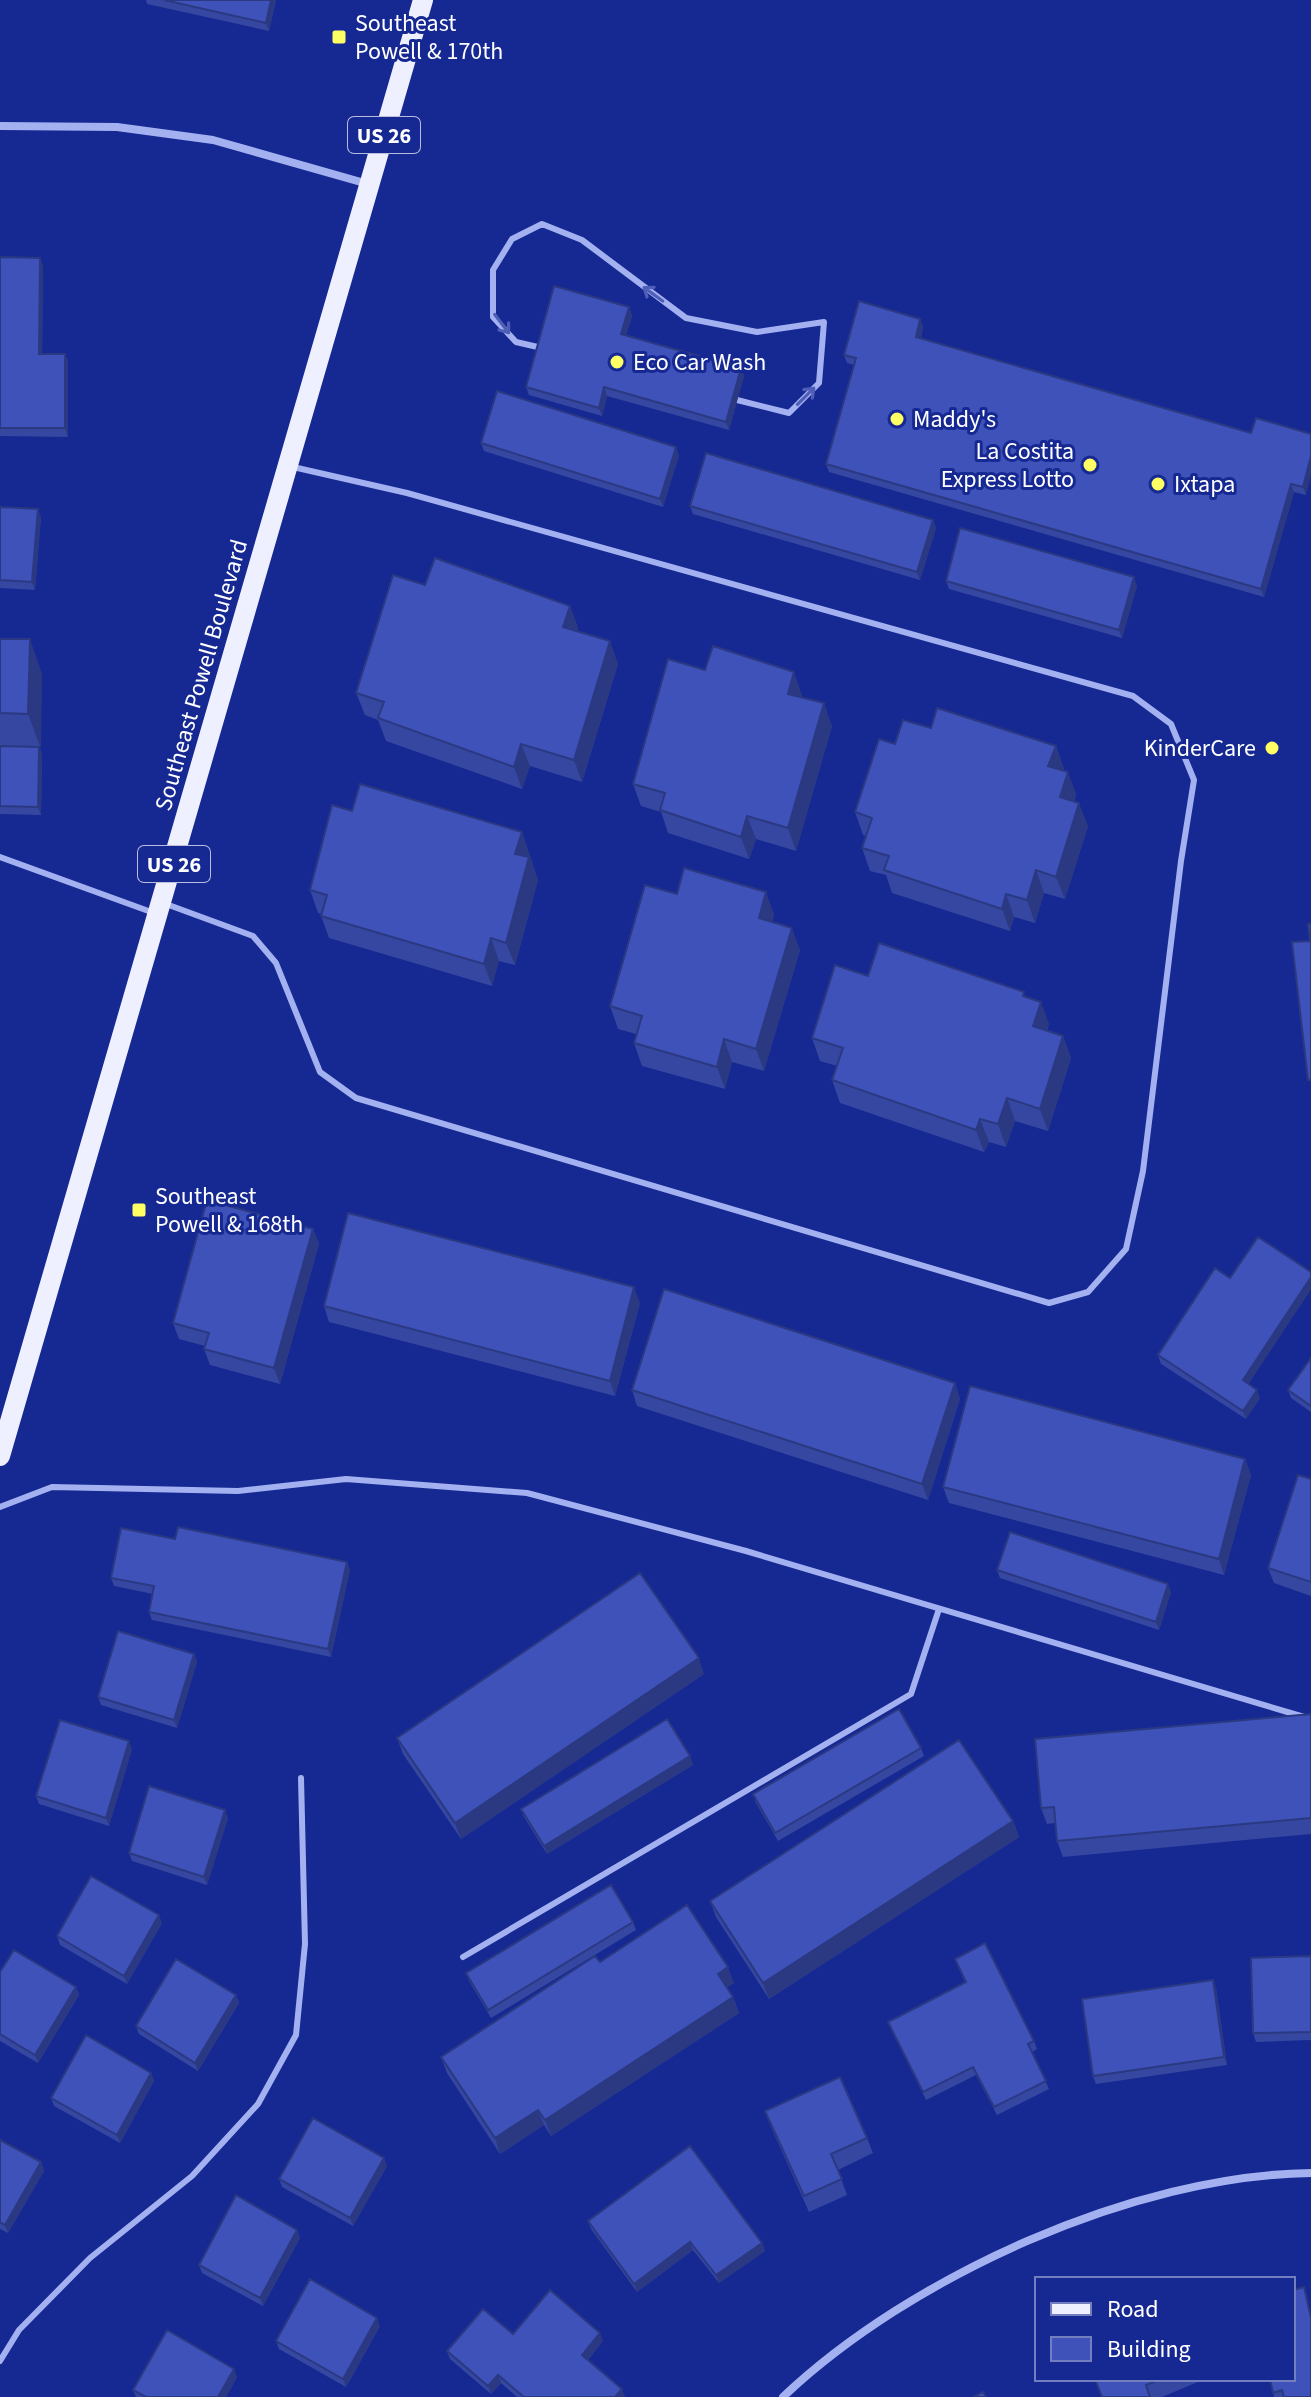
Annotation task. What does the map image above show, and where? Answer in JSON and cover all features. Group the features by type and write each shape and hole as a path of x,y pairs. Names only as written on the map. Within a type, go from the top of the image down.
{"main road":[{"name":"Southeast Powell Boulevard","path":"0,1456 423,0"}],"street":[{"path":"0,126 117,127 213,140 370,185"},
{"path":"783,2397 832,2356 908,2304 958,2275 1070,2224 1127,2205 1191,2189 1270,2175 1311,2173"}],"lane":[{"path":"542,348 516,342 493,317 493,270 512,239 542,224 582,240 686,318 757,332 824,322 819,383 789,413 737,400"},
{"path":"0,857 253,936 276,963 320,1072 356,1098 1049,1303 1088,1292 1126,1249 1143,1171 1181,861 1194,780 1171,724 1133,696 407,493 289,466"},
{"path":"0,1507 52,1487 238,1491 346,1479 527,1493 746,1551 1311,1719"},
{"path":"463,1957 911,1694 939,1609"},
{"path":"0,2361 19,2330 90,2258 192,2176 258,2104 296,2035 305,1944 301,1778"}],"building":[{"path":"164,0 271,0 266,23"},
{"path":"0,257 40,258 39,354 65,354 65,428 0,428"},
{"name":"Eco Car Wash","path":"554,286 629,307 621,334 741,368 726,422 604,387 599,408 526,387"},
{"path":"859,301 920,319 916,337 1251,433 1256,418 1311,434 1311,456 1303,487 1291,484 1261,589 826,464 856,358 844,355"},
{"path":"497,391 676,447 660,499 481,443"},
{"path":"706,453 933,520 917,572 690,506"},
{"path":"0,507 38,509 32,582 0,580"},
{"path":"960,528 1134,577 1119,630 946,581"},
{"path":"435,558 570,606 563,627 610,641 574,760 521,744 514,767 378,718 384,702 356,693 393,575 425,585"},
{"path":"0,639 30,639 28,714 0,713"},
{"path":"713,646 794,672 788,694 824,703 788,828 747,816 741,837 660,810 665,793 633,784 668,659 705,670"},
{"path":"937,708 1056,746 1048,766 1068,772 1060,797 1079,803 1056,877 1036,870 1027,900 1006,894 1002,909 884,870 889,856 862,848 872,818 855,812 879,739 895,744 903,720 931,728"},
{"path":"0,746 39,747 38,807 0,806"},
{"path":"360,784 522,832 515,854 529,857 506,943 491,938 484,964 321,916 327,895 310,890 332,805 352,811"},
{"path":"684,868 766,892 759,918 792,928 756,1049 724,1039 717,1067 634,1043 642,1016 610,1006 645,885 677,894"},
{"path":"1308,924 1311,924 1311,1080 1308,1080 1292,942 1310,941"},
{"path":"879,943 1024,992 1023,996 1041,1002 1033,1026 1063,1036 1040,1109 1007,1098 998,1124 980,1119 976,1130 832,1080 843,1048 812,1038 835,965 868,976"},
{"path":"207,1200 313,1229 274,1368 204,1349 209,1333 173,1323"},
{"path":"348,1213 634,1287 610,1381 324,1306"},
{"path":"1258,1237 1311,1272 1311,1277 1243,1380 1257,1390 1243,1411 1158,1355 1215,1268 1230,1278"},
{"path":"664,1289 955,1383 922,1484 632,1390"},
{"path":"1311,1358 1311,1406 1288,1390"},
{"path":"970,1386 1245,1459 1219,1559 943,1487"},
{"path":"1298,1475 1311,1479 1311,1582 1268,1568"},
{"path":"178,1527 347,1562 328,1649 149,1612 154,1586 111,1578 121,1528 175,1539"},
{"path":"1010,1532 1168,1584 1156,1622 997,1570"},
{"path":"640,1573 699,1658 455,1823 397,1738"},
{"path":"118,1631 194,1654 174,1720 98,1697"},
{"path":"899,1709 921,1748 775,1833 753,1794"},
{"path":"1311,1714 1311,1818 1057,1841 1054,1807 1041,1808 1035,1739"},
{"path":"667,1719 690,1756 544,1846 521,1809"},
{"path":"60,1720 129,1741 106,1818 36,1796"},
{"path":"959,1740 1013,1821 763,1983 710,1901"},
{"path":"149,1786 225,1810 204,1877 129,1853"},
{"path":"91,1876 159,1915 124,1976 57,1936"},
{"path":"611,1885 633,1922 488,2010 466,1973"},
{"path":"687,1905 728,1967 718,1974 733,1997 545,2120 538,2110 495,2138 441,2057 595,1956 600,1962"},
{"path":"985,1943 1034,2041 1028,2044 1046,2081 994,2107 973,2067 923,2092 888,2022 966,1982 955,1959"},
{"path":"14,1950 76,1987 35,2055 0,2034 0,1972"},
{"path":"1311,1956 1311,2032 1253,2033 1251,1958"},
{"path":"176,1959 236,1995 195,2063 136,2026"},
{"path":"1213,1980 1224,2057 1093,2076 1082,1999"},
{"path":"86,2035 151,2073 117,2135 51,2098"},
{"path":"840,2077 867,2138 831,2154 842,2179 804,2196 765,2111"},
{"path":"313,2118 384,2158 350,2218 279,2179"},
{"path":"0,2140 41,2162 5,2225 0,2222"},
{"path":"690,2146 762,2243 716,2275 690,2242 634,2284 588,2221"},
{"path":"236,2195 297,2230 260,2298 199,2265"},
{"path":"310,2279 377,2318 343,2379 276,2341"},
{"path":"1304,2287 1311,2318 1311,2397 1284,2397 1282,2390 1273,2393 1270,2381 1295,2381 1295,2289"},
{"path":"550,2290 600,2333 582,2355 622,2389 615,2397 524,2397 498,2375 488,2386 447,2351 483,2309 513,2334"},
{"path":"167,2330 234,2369 218,2397 146,2397 133,2390"},
{"path":"1096,2381 1156,2381 1146,2385 1150,2397 1102,2397"}],"place":[{"name":"Southeast Powell & 170th","path":"339,37"},
{"name":"Eco Car Wash","path":"617,362"},
{"name":"Maddy's","path":"897,419"},
{"name":"La Costita Express Lotto","path":"1090,465"},
{"name":"Ixtapa","path":"1158,484"},
{"name":"KinderCare","path":"1272,748"},
{"name":"Southeast Powell & 168th","path":"139,1210"}]}
